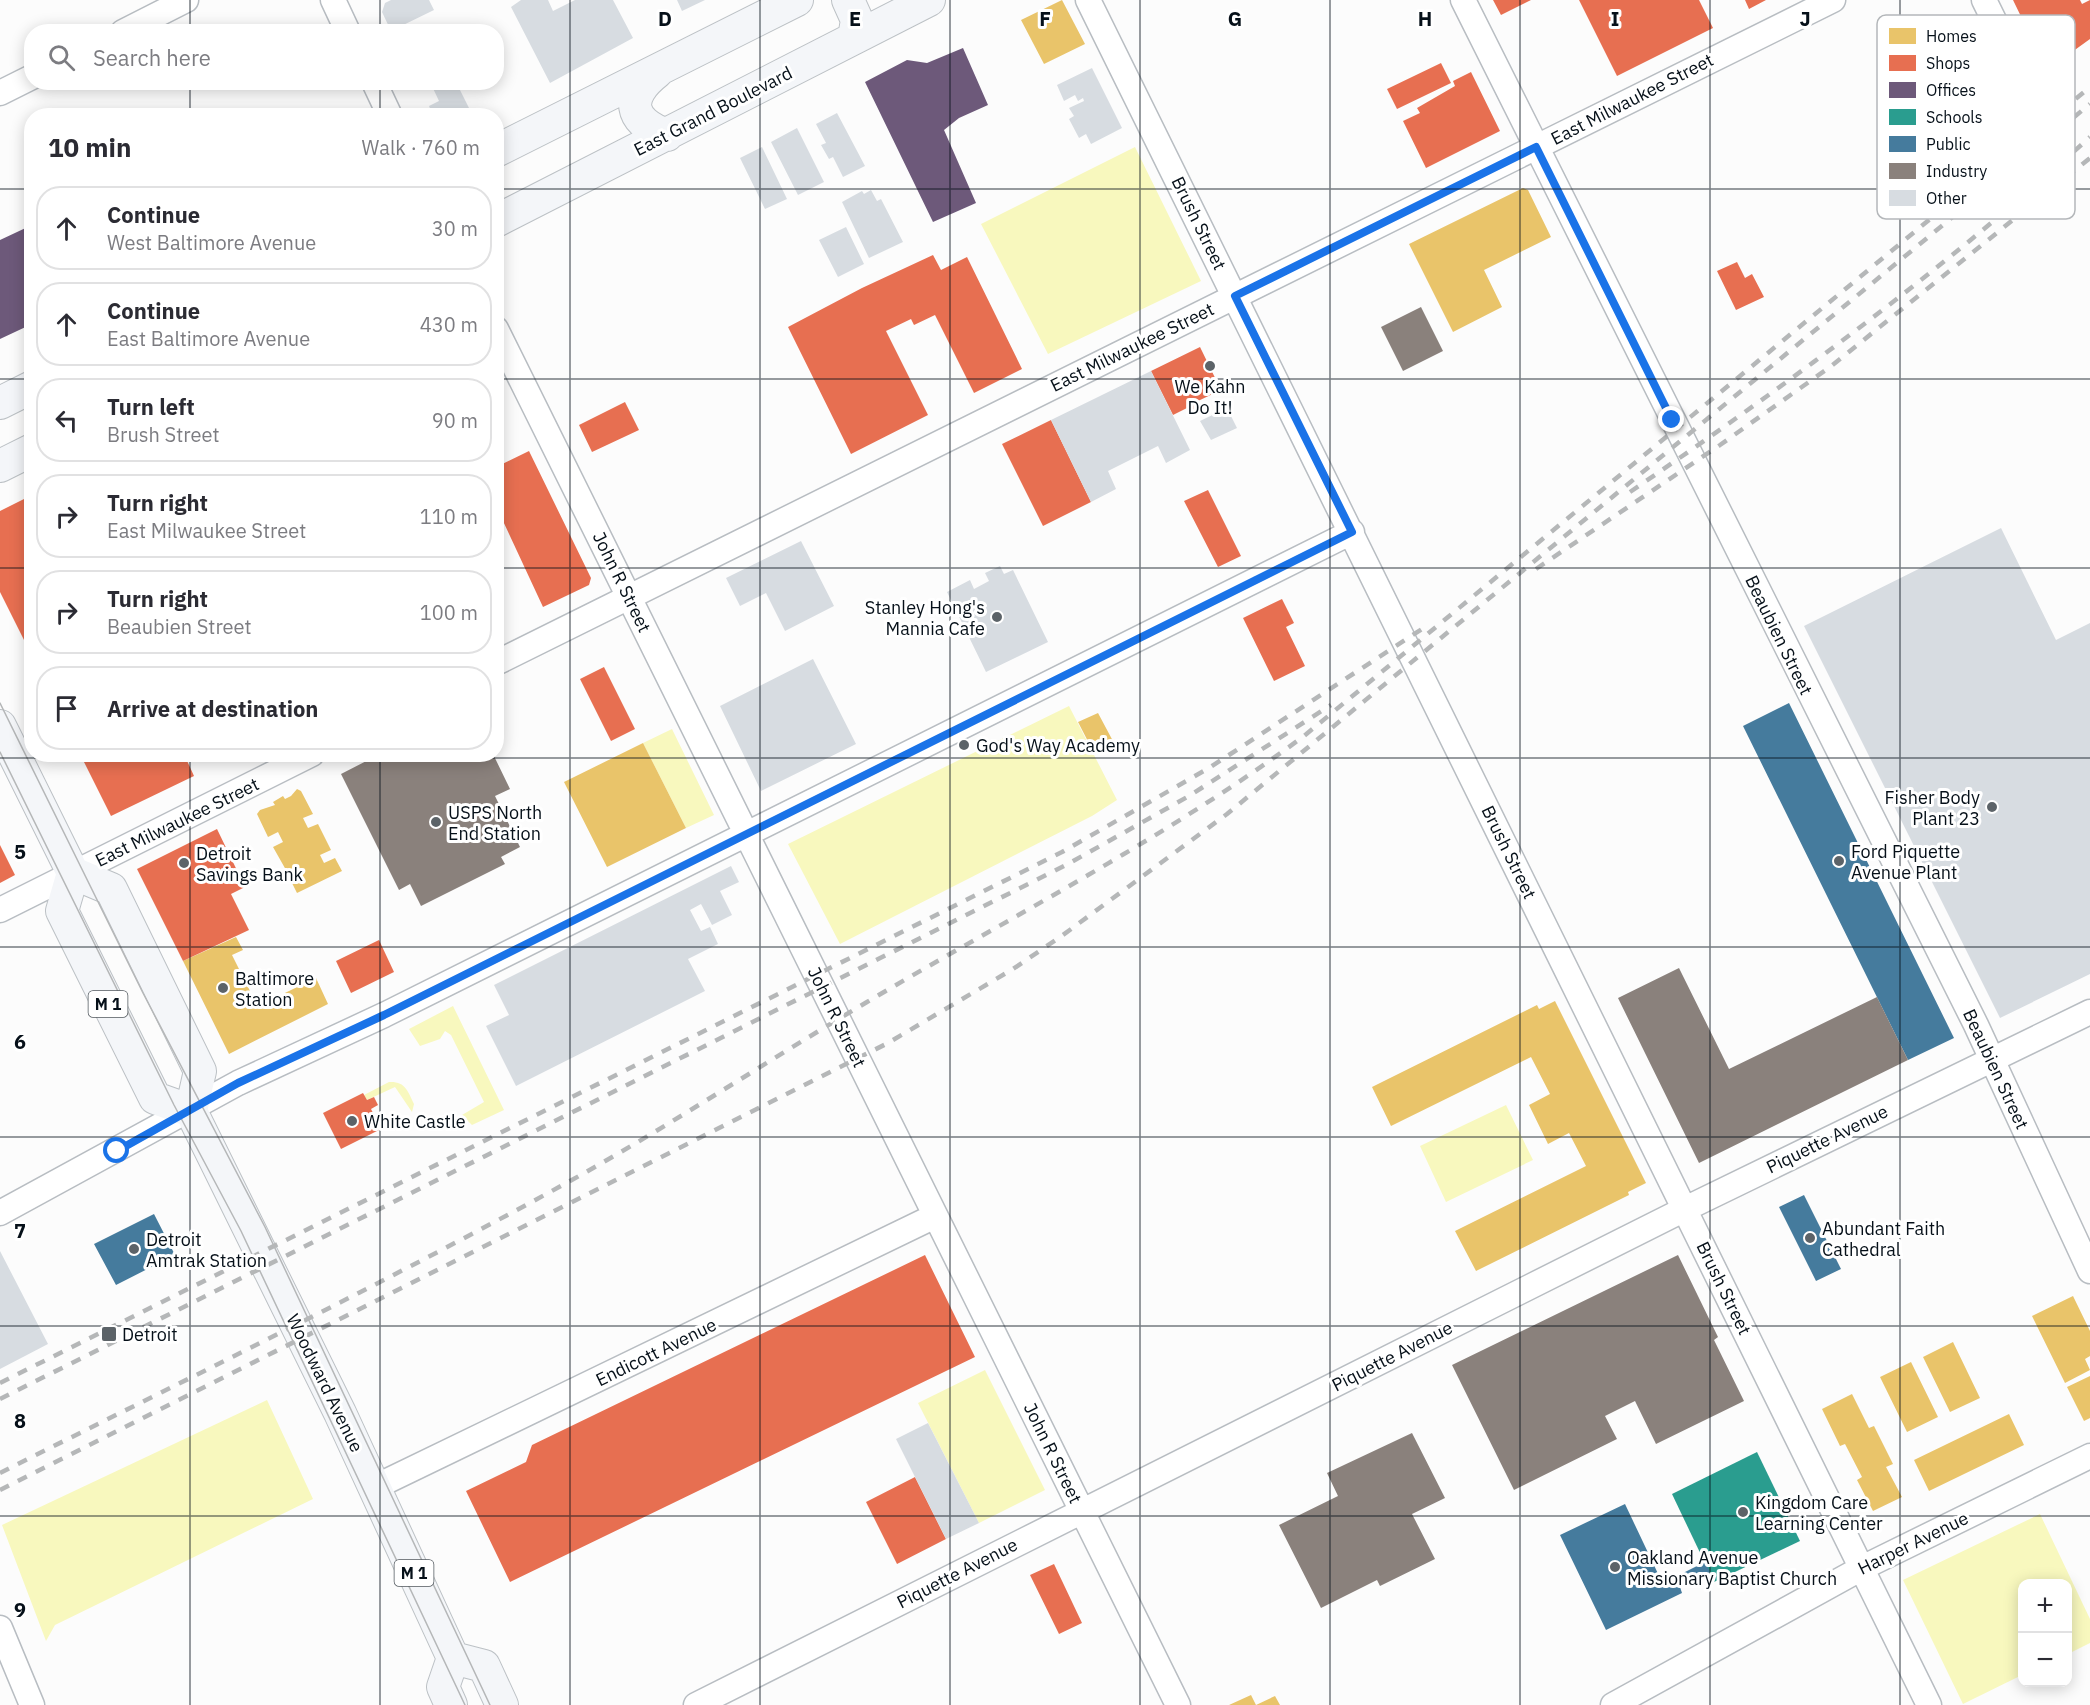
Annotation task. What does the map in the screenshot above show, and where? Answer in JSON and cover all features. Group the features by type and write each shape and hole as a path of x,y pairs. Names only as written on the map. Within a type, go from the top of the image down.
{"main road":[{"path":"504,147 797,0"},
{"path":"848,0 857,20 854,38"},
{"name":"East Grand Boulevard","path":"504,216 929,0"},
{"path":"660,70 641,85 635,96 636,111 652,130 667,135"},
{"path":"0,402 24,391"},
{"path":"0,466 24,454"},
{"path":"0,726 73,873 111,889 200,1071 191,1111"},
{"name":"M 1","path":"73,873 62,911 155,1098 191,1111"},
{"name":"Woodward Avenue","path":"191,1111 375,1487 453,1658"},
{"path":"451,1705 442,1687 453,1658 484,1666 502,1705"}],"street":[{"path":"139,24 186,0"},
{"path":"333,0 344,24"},
{"name":"Brush Street","path":"1088,0 1929,1705"},
{"name":"Beaubien Street","path":"1463,0 1992,1060 2090,1271"},
{"name":"East Milwaukee Street","path":"504,659 1833,0"},
{"path":"1984,0 1991,15"},
{"path":"0,93 24,82"},
{"path":"378,90 386,108"},
{"name":"John R Street","path":"504,345 1178,1705"},
{"path":"0,1213 258,1073 384,1015 1352,532"},
{"name":"East Milwaukee Street","path":"0,910 296,762"},
{"name":"Piquette Avenue","path":"696,1705 1685,1209 2090,1012"},
{"name":"Endicott Avenue","path":"375,1487 935,1216"},
{"name":"Harper Avenue","path":"1613,1705 1862,1568 2090,1456"},
{"path":"0,1628 32,1705"}],"green space":[{"path":"1135,147 1201,281 1048,354 981,224"},
{"path":"1069,706 1117,800 1092,816 840,944 788,844"},
{"path":"672,729 714,815 686,828 643,743"},
{"path":"453,1006 504,1110 472,1125 462,1115 484,1102 451,1035 445,1031 440,1039 420,1046 409,1029"},
{"path":"389,1082 399,1083 405,1088 414,1104 412,1112 395,1087 367,1100 364,1095"},
{"path":"1506,1105 1533,1160 1446,1202 1420,1146"},
{"path":"985,1370 1045,1490 979,1523 918,1403"},
{"path":"267,1400 313,1499 55,1625 46,1641 2,1525"},
{"path":"2040,1514 2071,1579 2018,1579 2018,1677 1963,1704 1903,1580"},
{"path":"2072,1581 2090,1619 2090,1643 2072,1652"}],"building: Homes":[{"path":"1062,0 1085,44 1044,64 1021,20"},
{"path":"1523,188 1528,190 1551,237 1484,270 1502,307 1453,332 1409,244"},
{"path":"1098,713 1114,743 1094,753 1078,722"},
{"path":"643,743 686,828 607,867 564,782"},
{"path":"297,789 301,791 313,814 303,818 308,828 318,824 331,850 320,855 324,863 335,858 342,871 297,893 292,883 301,876 297,868 286,870 273,847 283,842 278,832 268,837 257,814 260,810 275,805 273,802 283,796 285,799 291,796"},
{"name":"Baltimore Station","path":"236,937 243,950 232,955 255,1001 259,999 262,1004 316,978 328,1004 229,1054 183,961"},
{"path":"1555,1001 1646,1183 1628,1192 1629,1195 1476,1271 1455,1231 1586,1166 1569,1133 1548,1144 1529,1105 1550,1094 1531,1057 1391,1126 1372,1087 1537,1005 1539,1009"},
{"path":"2073,1296 2090,1331 2090,1356 2085,1359 2090,1370 2065,1383 2032,1316"},
{"path":"1953,1342 1980,1398 1950,1412 1923,1357"},
{"path":"1911,1362 1938,1417 1907,1432 1880,1377"},
{"path":"2090,1376 2090,1418 2084,1421 2067,1387"},
{"path":"1852,1394 1869,1428 1874,1426 1893,1464 1886,1467 1902,1497 1873,1511 1857,1480 1862,1477 1845,1444 1840,1446 1822,1409"},
{"path":"2009,1414 2024,1445 1929,1491 1914,1460"},
{"path":"1251,1695 1256,1705 1229,1705"},
{"path":"1275,1696 1280,1705 1256,1705"}],"building: Shops":[{"path":"1493,0 1531,0 1501,15"},
{"path":"1579,0 1699,0 1713,28 1617,76"},
{"path":"1745,0 1766,0 1749,9"},
{"path":"2013,0 2080,0 2082,4 2090,0 2090,39 2075,50 2075,15 2020,15"},
{"path":"1441,63 1451,83 1397,109 1387,89"},
{"path":"1471,72 1500,131 1426,168 1403,121 1420,113 1417,108 1455,86 1453,81"},
{"path":"933,255 941,270 967,257 1022,369 974,393 935,315 914,325 911,319 886,331 928,415 851,454 788,327 862,288"},
{"path":"1737,262 1745,278 1752,274 1764,297 1736,310 1717,271"},
{"path":"1200,347 1221,390 1198,401 1200,406 1193,410 1191,406 1173,415 1151,371"},
{"path":"625,402 639,430 592,452 579,425"},
{"path":"1051,420 1091,502 1043,526 1002,444"},
{"path":"529,451 591,578 589,585 543,607 504,523 504,463"},
{"path":"1208,490 1241,556 1218,567 1184,501"},
{"path":"24,499 24,640 0,592 0,511"},
{"path":"1282,599 1294,623 1286,627 1305,666 1274,681 1243,618"},
{"path":"604,667 635,729 611,741 580,679"},
{"path":"84,762 188,762 194,776 111,816"},
{"path":"217,829 245,887 231,894 249,930 183,961 137,869"},
{"path":"0,845 15,875 0,883"},
{"path":"379,940 394,972 351,993 336,961"},
{"name":"White Castle","path":"363,1093 367,1100 374,1097 378,1105 371,1109 381,1129 341,1149 323,1113"},
{"path":"925,1255 975,1357 510,1582 466,1491 526,1462 532,1445"},
{"path":"915,1477 946,1539 897,1564 866,1502"},
{"path":"1054,1564 1082,1623 1059,1634 1030,1575"}],"building: Offices":[{"path":"963,48 988,105 959,118 944,130 976,203 933,222 865,82 907,60 927,63"},
{"path":"24,229 24,328 0,339 0,240"}],"building: Schools":[{"path":"1757,1452 1800,1541 1714,1582 1672,1494"}],"building: Public":[{"name":"Ford Piquette Avenue Plant","path":"1789,703 1954,1038 1908,1060 1743,726"},
{"name":"Abundant Faith Cathedral","path":"1804,1195 1841,1269 1816,1281 1779,1207"},
{"name":"Detroit Amtrak Station","path":"154,1214 175,1255 116,1285 94,1244"},
{"name":"Oakland Avenue Missionary Baptist Church","path":"1625,1504 1661,1580 1665,1577 1667,1581 1705,1562 1710,1572 1680,1587 1682,1593 1606,1630 1560,1535"}],"building: Industry":[{"path":"1421,307 1443,351 1403,371 1381,327"},
{"name":"USPS North End Station","path":"364,762 497,762 510,789 495,796 520,847 501,857 505,864 421,906 410,884 399,890 341,774"},
{"path":"1679,968 1729,1069 1877,997 1908,1060 1699,1163 1618,998"},
{"path":"1678,1255 1718,1337 1714,1340 1744,1401 1656,1444 1635,1401 1605,1416 1617,1439 1514,1490 1452,1365"},
{"path":"1412,1433 1445,1498 1412,1514 1435,1559 1380,1586 1377,1580 1321,1608 1279,1525 1338,1496 1327,1473"}],"building: Other":[{"path":"391,0 429,0 434,10 405,24 388,24 382,12 385,3"},
{"path":"521,0 548,0 553,11 575,0 613,0 633,38 550,83 511,7"},
{"path":"677,0 705,0 682,11"},
{"path":"1092,68 1122,128 1091,144 1086,134 1079,138 1069,119 1074,116 1069,108 1084,101 1083,98 1078,101 1075,95 1064,101 1057,85"},
{"path":"434,90 460,90 469,108 430,108 429,106 439,101"},
{"path":"837,113 865,166 843,177 833,157 829,159 821,145 826,143 816,124"},
{"path":"797,128 824,182 798,195 771,142"},
{"path":"762,147 787,199 765,209 740,158"},
{"path":"871,190 877,201 881,199 903,242 869,258 842,202 862,191 864,194"},
{"path":"846,227 864,264 838,277 819,240"},
{"path":"1151,371 1190,450 1166,463 1158,446 1108,471 1116,489 1091,502 1051,420"},
{"path":"1227,408 1237,428 1211,440 1200,421"},
{"name":"Fisher Body Plant 23","path":"2001,528 2056,640 2090,623 2090,974 2000,1018 1804,626"},
{"path":"801,541 834,606 785,631 766,593 740,606 726,578"},
{"name":"Stanley Hong's Mannia Cafe","path":"1000,566 1004,574 1013,570 1048,642 986,672 947,592 970,580 974,589 989,581 985,573"},
{"path":"813,659 856,744 761,791 720,706"},
{"path":"731,866 739,882 720,891 732,915 712,925 701,904 690,910 701,931 710,927 718,944 688,959 705,991 516,1086 486,1026 509,1015 494,985"},
{"path":"0,1251 48,1344 0,1369"},
{"path":"928,1423 979,1523 946,1539 896,1439"}],"tram line":[{"path":"0,703 24,752"},
{"path":"0,752 174,1105 241,1231 465,1705"},
{"path":"29,762 143,993 265,1227 490,1705"}],"railway":[{"path":"2075,99 2090,87"},
{"path":"2075,116 2090,104"},
{"path":"2075,150 2090,137"},
{"path":"2075,170 2090,158"},
{"path":"0,1473 358,1293 570,1181 645,1138 867,1002 1089,875 1252,773 1304,736 1930,219"},
{"path":"0,1490 888,1043 1013,969 1227,814 1950,219"},
{"path":"1630,492 1808,366 1924,278 1995,219"},
{"path":"1536,569 1720,445 1830,367 2014,219"},
{"path":"0,1383 1062,852 1209,768 1425,627"},
{"path":"0,1399 1068,864 1189,796 1331,705"}],"place":[{"name":"We Kahn Do It!","path":"1210,366"},
{"name":"Stanley Hong's Mannia Cafe","path":"997,617"},
{"name":"God's Way Academy","path":"964,745"},
{"name":"Fisher Body Plant 23","path":"1992,807"},
{"name":"USPS North End Station","path":"436,822"},
{"name":"Ford Piquette Avenue Plant","path":"1839,861"},
{"name":"Detroit Savings Bank","path":"184,863"},
{"name":"Baltimore Station","path":"223,988"},
{"name":"White Castle","path":"352,1121"},
{"name":"Abundant Faith Cathedral","path":"1810,1238"},
{"name":"Detroit Amtrak Station","path":"134,1249"},
{"name":"Detroit","path":"109,1334"},
{"name":"Kingdom Care Learning Center","path":"1743,1512"},
{"name":"Oakland Avenue Missionary Baptist Church","path":"1615,1567"}],"route":[{"path":"117,1151 238,1083 384,1015 1352,532 1235,296 1536,147 1672,420"}]}
